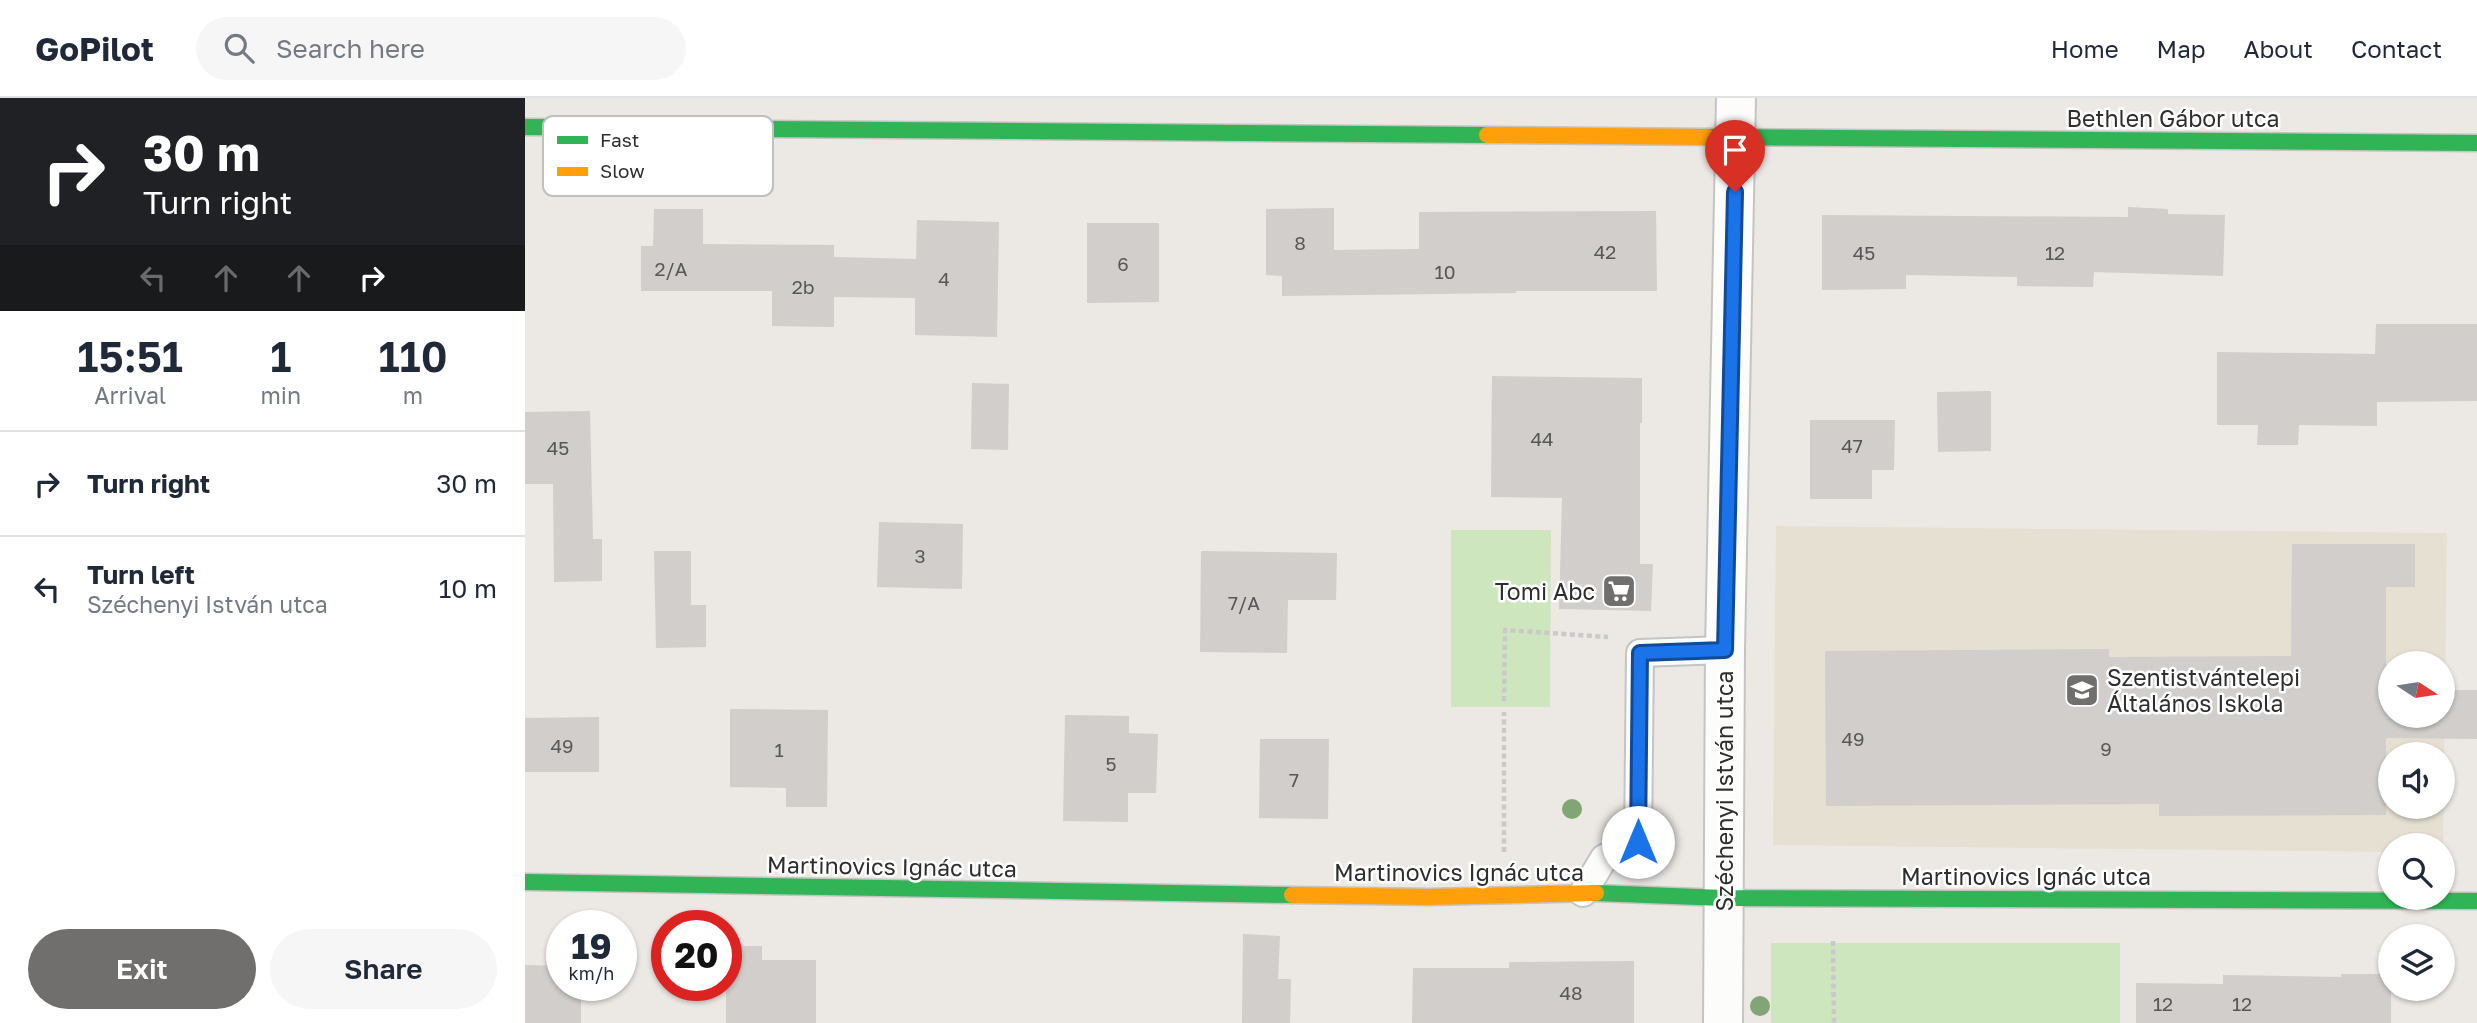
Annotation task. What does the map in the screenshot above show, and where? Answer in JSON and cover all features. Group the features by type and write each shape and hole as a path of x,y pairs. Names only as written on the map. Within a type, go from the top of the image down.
{"street":[{"name":"Széchenyi István utca","path":"1723,1023 1725,650 1736,98"},
{"name":"Bethlen Gábor utca","path":"525,127 543,127"},
{"name":"Bethlen Gábor utca","path":"773,129 2477,143"},
{"name":"Martinovics Ignác utca","path":"525,882 1429,897 1583,893 1723,898 2477,901"}],"lane":[{"path":"1583,893 1604,858 1638,842 1640,653 1725,650"}],"path":[{"path":"1504,701 1505,630 1604,636 1640,653"},
{"path":"1504,712 1504,854"},
{"path":"1831,898 1834,1023"}],"shaded area":[{"name":"Szentistvántelepi Általános Iskola","path":"1776,526 2447,533 2446,651 2378,651 2378,728 2445,728 2444,742 2378,742 2378,819 2443,819 2443,833 2378,833 2378,852 1773,845"}],"green space":[{"path":"1451,530 1551,530 1550,707 1451,707"},
{"path":"1771,943 2120,943 2120,1023 1771,1023"}],"building":[{"path":"2128,207 2168,209 2168,214 2225,215 2223,276 2094,272 2093,287 2017,286 2017,277 1906,275 1906,289 1822,290 1822,215 2128,217"},
{"path":"1334,208 1334,250 1419,249 1419,212 1656,211 1657,291 1282,296 1282,276 1266,275 1266,209"},
{"path":"654,209 703,209 703,244 834,245 834,257 916,259 917,220 999,222 997,337 915,335 915,298 834,297 834,327 772,326 772,291 641,291 641,246 653,246"},
{"path":"1087,223 1159,223 1159,302 1087,303"},
{"path":"2376,324 2477,324 2477,401 2377,402 2377,426 2299,425 2298,445 2257,445 2258,425 2217,425 2217,352 2375,354"},
{"path":"1492,376 1642,378 1640,564 1653,564 1651,611 1559,609 1562,498 1491,497"},
{"path":"972,383 1009,384 1008,450 971,449"},
{"path":"1991,391 1991,451 1938,452 1937,392"},
{"path":"590,411 593,539 602,539 602,581 554,582 553,484 525,484 525,412"},
{"path":"1810,420 1895,420 1894,470 1872,470 1872,499 1810,499"},
{"path":"879,522 963,524 962,589 877,587"},
{"name":"Szentistvántelepi Általános Iskola","path":"2292,544 2415,544 2415,587 2386,587 2386,651 2378,651 2378,728 2455,728 2455,690 2477,690 2477,739 2386,738 2386,742 2378,742 2378,815 2159,816 2159,804 1826,806 1825,651 2109,649 2109,657 2291,656"},
{"path":"654,551 691,551 691,605 706,605 706,647 656,648"},
{"path":"1201,551 1337,553 1336,600 1288,600 1287,653 1200,652"},
{"path":"730,709 828,710 827,807 786,807 786,788 730,787"},
{"path":"1065,715 1129,716 1129,733 1158,734 1156,793 1128,793 1128,822 1063,821"},
{"path":"599,717 599,772 525,772 525,718"},
{"path":"1260,739 1329,739 1328,819 1259,818"},
{"path":"1243,934 1280,936 1278,979 1291,979 1290,1023 1242,1023"},
{"path":"742,946 762,946 762,960 816,960 816,1023 726,1023 726,1001 742,1001"},
{"path":"1634,961 1634,1023 1412,1023 1413,968 1509,968 1509,962"},
{"path":"525,965 546,966 546,1001 581,1001 581,1023 525,1023"},
{"path":"2341,974 2378,974 2378,1001 2391,1001 2391,1023 2136,1023 2136,983 2223,984 2223,975 2341,977"}],"traffic: fast":[{"path":"525,127 543,127"},
{"path":"773,129 1487,135"},
{"path":"1708,137 2477,143"},
{"path":"525,882 1292,895"},
{"path":"1596,893 1723,898 2477,901"}],"traffic: slow":[{"path":"1487,135 1708,137"},
{"path":"1292,895 1429,897 1596,893"}],"place":[{"name":"Tomi Abc","path":"1619,591"},
{"name":"Szentistvántelepi Általános Iskola","path":"2082,690"}],"route":[{"path":"1638,842 1640,653 1725,650 1735,192"}]}
